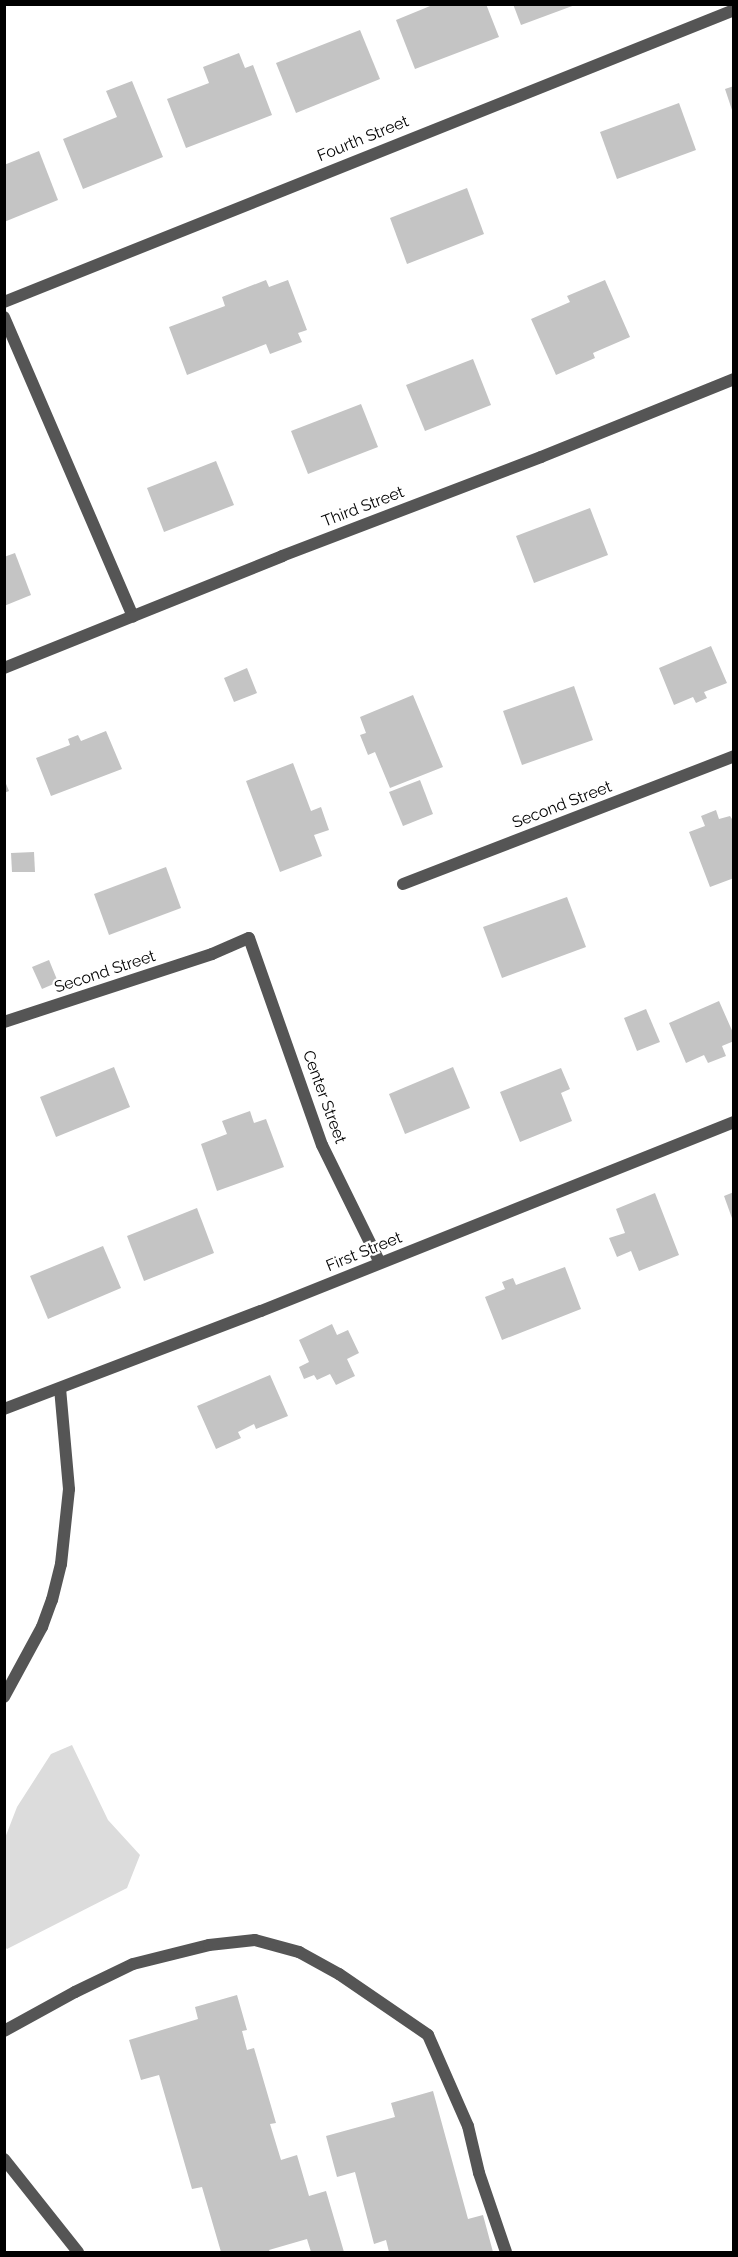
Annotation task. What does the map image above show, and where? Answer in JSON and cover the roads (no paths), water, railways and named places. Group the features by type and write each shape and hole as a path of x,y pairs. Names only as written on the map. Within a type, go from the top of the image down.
{"street":[{"name":"Fourth Street","path":"4,302 734,10"},
{"path":"4,318 133,616"},
{"name":"Third Street","path":"4,668 282,555 542,457 734,379"},
{"name":"Second Street","path":"403,884 734,756"},
{"name":"Second Street","path":"4,1022 212,954 249,938"},
{"name":"Center Street","path":"249,938 322,1144 380,1263"},
{"name":"First Street","path":"4,1409 734,1122"},
{"path":"4,1697 42,1627 61,1564 69,1489 60,1388"},
{"path":"4,2031 75,1992 134,1964 209,1945 255,1940 299,1952 339,1974 428,2035 468,2126 479,2174 506,2253"},
{"path":"4,2159 78,2253"}]}
